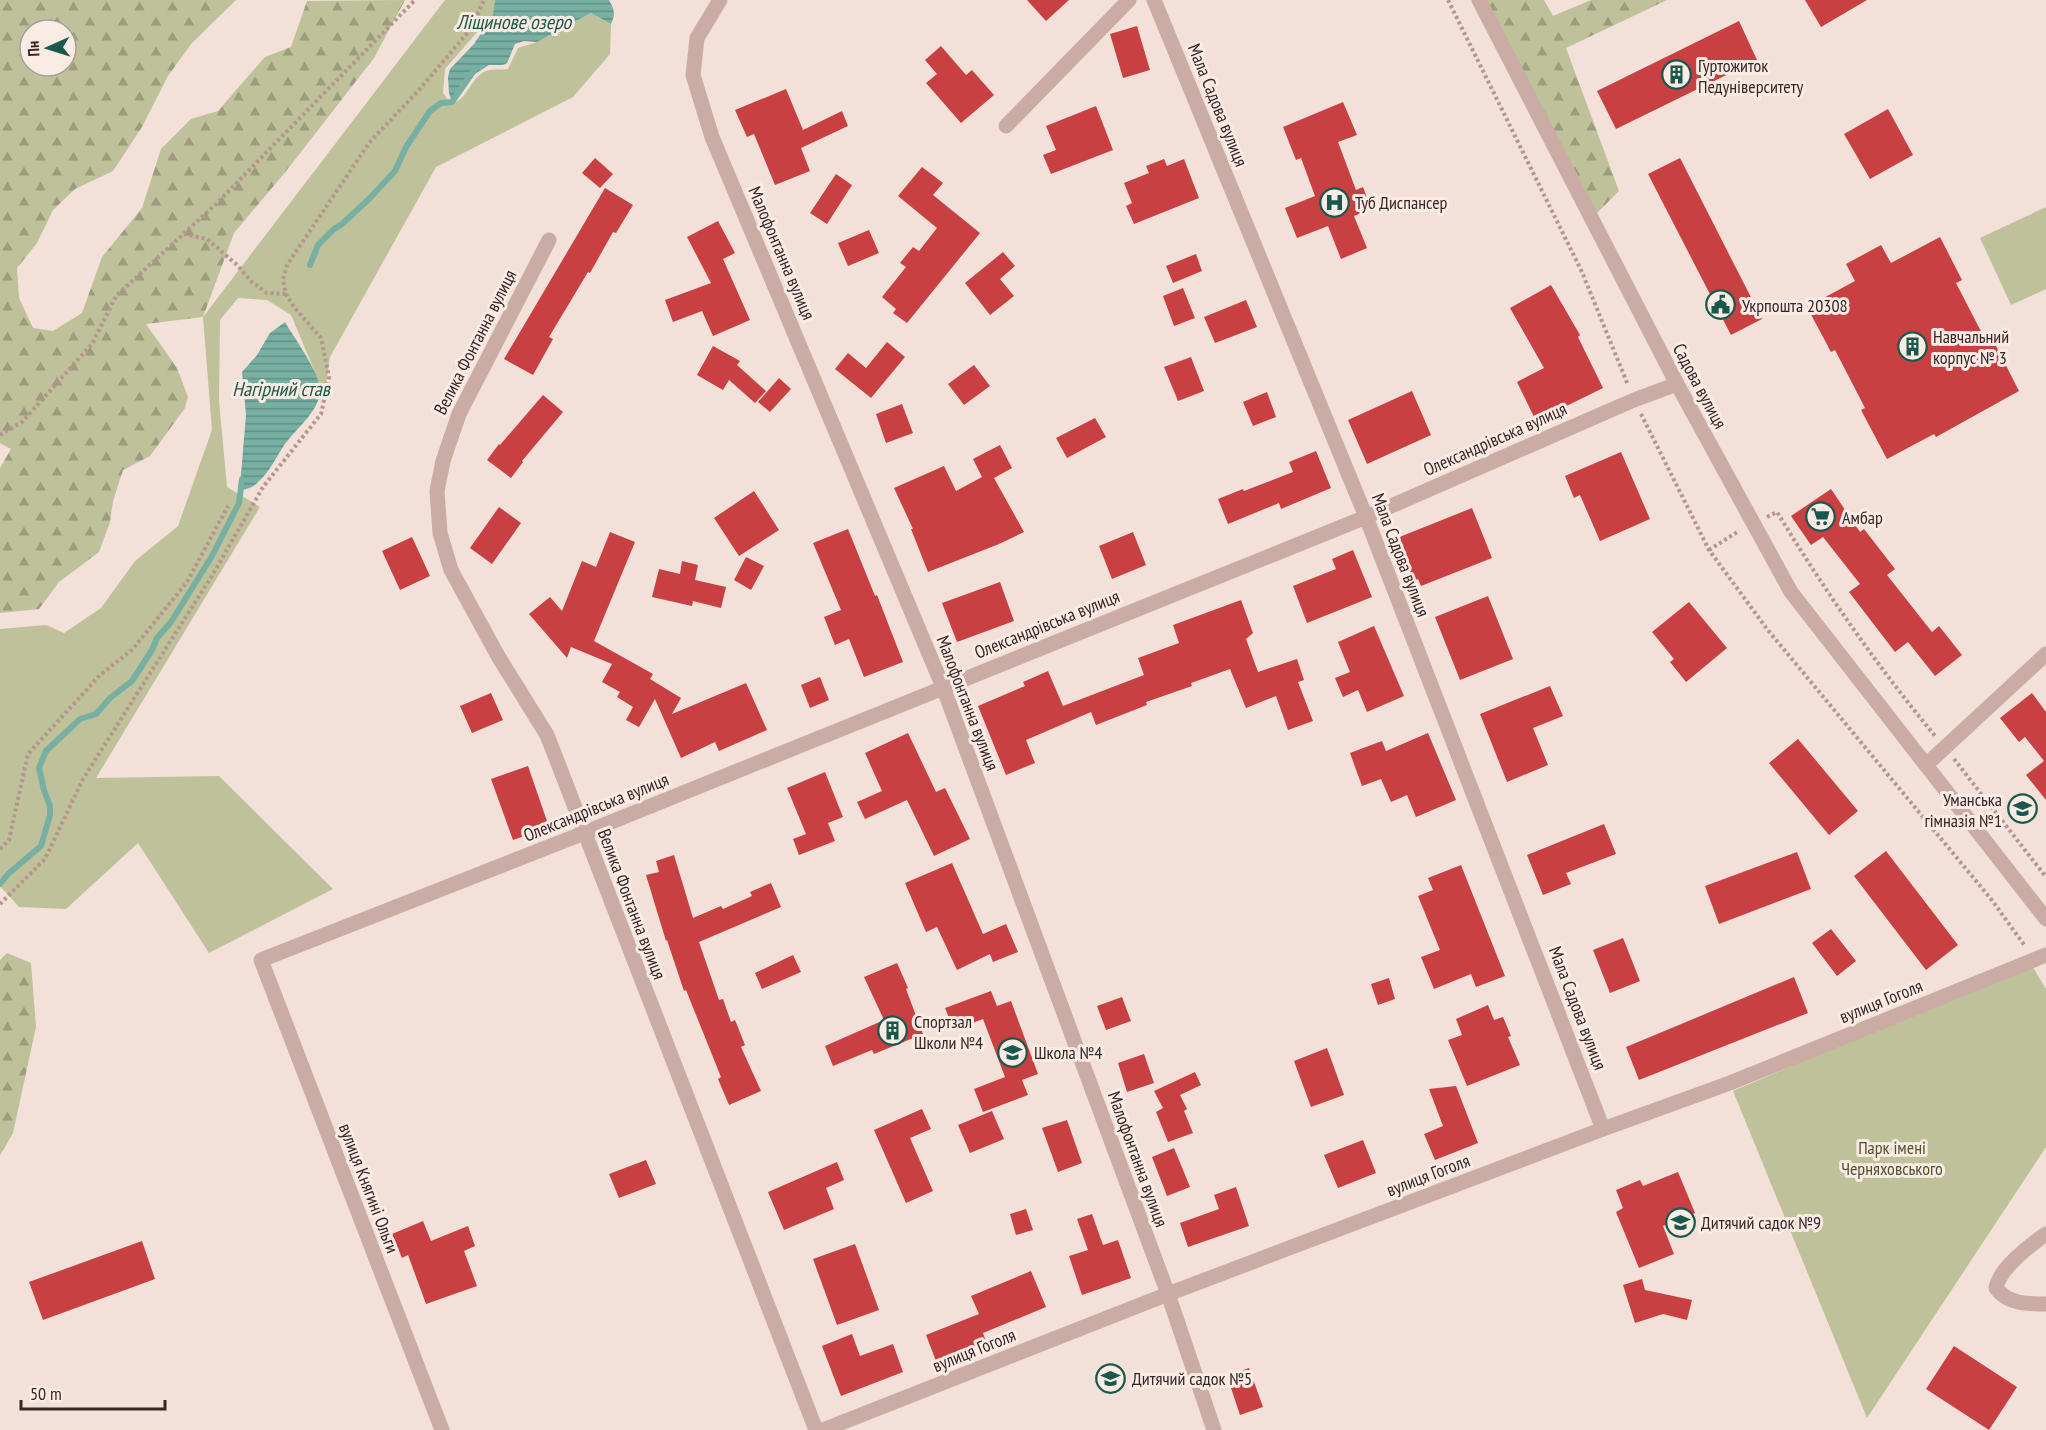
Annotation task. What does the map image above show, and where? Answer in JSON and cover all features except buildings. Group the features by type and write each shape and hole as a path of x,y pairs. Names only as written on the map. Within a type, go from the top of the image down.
{"street":[{"name":"Малофонтанна вулиця","path":"720,0 697,38 693,75 712,137 943,687 1168,1294 1214,1430"},
{"path":"1006,126 1129,0"},
{"name":"Мала Садова вулиця","path":"1154,0 1366,517 1604,1129"},
{"name":"Садова вулиця","path":"1479,0 1677,384 1791,592 2046,918"},
{"name":"Велика Фонтанна вулиця","path":"549,240 459,414 443,461 437,491 440,533 451,570 498,656 547,735 816,1430"},
{"name":"Олександрівська вулиця","path":"261,960 584,833 1366,517 1634,400 1677,384"},
{"path":"1926,765 2046,654"},
{"name":"вулиця Гоголя","path":"823,1430 1168,1294 1730,1083 2041,958"},
{"name":"вулиця Княгині Ольги","path":"261,960 442,1430"},
{"path":"2046,1234 1997,1279 1996,1288 2001,1295 2021,1304 2046,1305"}],"path":[{"path":"0,435 22,422 92,344 116,296 216,204 415,0"},
{"path":"0,904 45,859 83,779 213,574 263,487 321,414 328,377 321,338 294,307 286,294 283,279 287,265 369,142 418,91 470,30 484,0"},
{"path":"1448,0 1582,272 1634,400 1709,550 1767,629 2041,958"},
{"path":"183,234 207,239 236,264 252,282 267,293 286,294"},
{"path":"0,849 9,840 28,754 100,675 132,650 187,582 228,506"},
{"path":"1709,550 1753,523 1777,512 1812,569 1890,680 2046,877"}],"green space":[{"path":"0,0 236,0 191,44 168,76 142,127 113,171 75,189 53,210 37,243 17,268 19,298 33,328 53,331 82,313 102,257 142,208 161,149 191,119 218,111 265,57 291,47 307,1 405,0 374,58 287,170 234,233 203,317 146,324 177,368 188,397 185,408 150,456 123,470 113,501 110,522 99,552 59,582 39,609 0,613 0,468 11,449 0,443"},
{"path":"445,0 495,0 493,14 445,69 443,93 451,104 462,98 473,82 483,73 489,70 508,69 518,48 537,42 591,13 611,24 610,54 573,97 436,167 330,357 326,385 318,389 312,365 291,315 267,300 238,298 220,320 219,401 227,487 260,507 96,778 219,776 333,889 209,953 138,843 66,909 19,907 0,886 0,629 46,625 64,633 101,608 135,561 178,526 212,430 203,317"},
{"path":"1479,0 1544,0 1553,16 1591,0 1667,0 1566,48 1619,191 1591,219"},
{"path":"2046,207 2046,289 2011,305 1980,238"},
{"path":"7,953 31,963 36,1027 13,1133 0,1155 0,960"},
{"name":"Парк імені Черняховського","path":"2031,964 2046,989 2046,1147 1867,1418 1733,1091"}],"water":[{"name":"Ліщинове озеро","path":"495,0 609,0 614,14 611,24 591,13 537,42 524,41 515,44 507,63 489,65 461,83 458,96 452,102 448,77 450,69 474,44 484,29 493,14"},
{"name":"Нагірний став","path":"285,322 317,377 320,393 318,401 266,473 254,486 243,490 240,486 246,415 242,372 257,355 270,333"}],"waterway":[{"path":"310,265 318,245 369,199 395,171 406,147 430,111 441,103 452,102 475,69"},
{"path":"0,884 8,874 41,846 50,815 50,806 39,768 46,751 80,719 96,714 110,698 132,681 157,638 171,622 212,556 239,503 242,479"}],"place":[{"name":"Гуртожиток Педуніверситету","path":"1677,75"},
{"name":"Туб Диспансер","path":"1334,202"},
{"name":"Укрпошта 20308","path":"1721,305"},
{"name":"Навчальний корпус № 3","path":"1912,346"},
{"name":"Амбар","path":"1821,517"},
{"name":"Уманська гімназія №1","path":"2023,809"},
{"name":"Спортзал Школи №4","path":"893,1031"},
{"name":"Школа №4","path":"1013,1052"},
{"name":"Дитячий садок №9","path":"1680,1222"},
{"name":"Дитячий садок №5","path":"1111,1378"}]}
